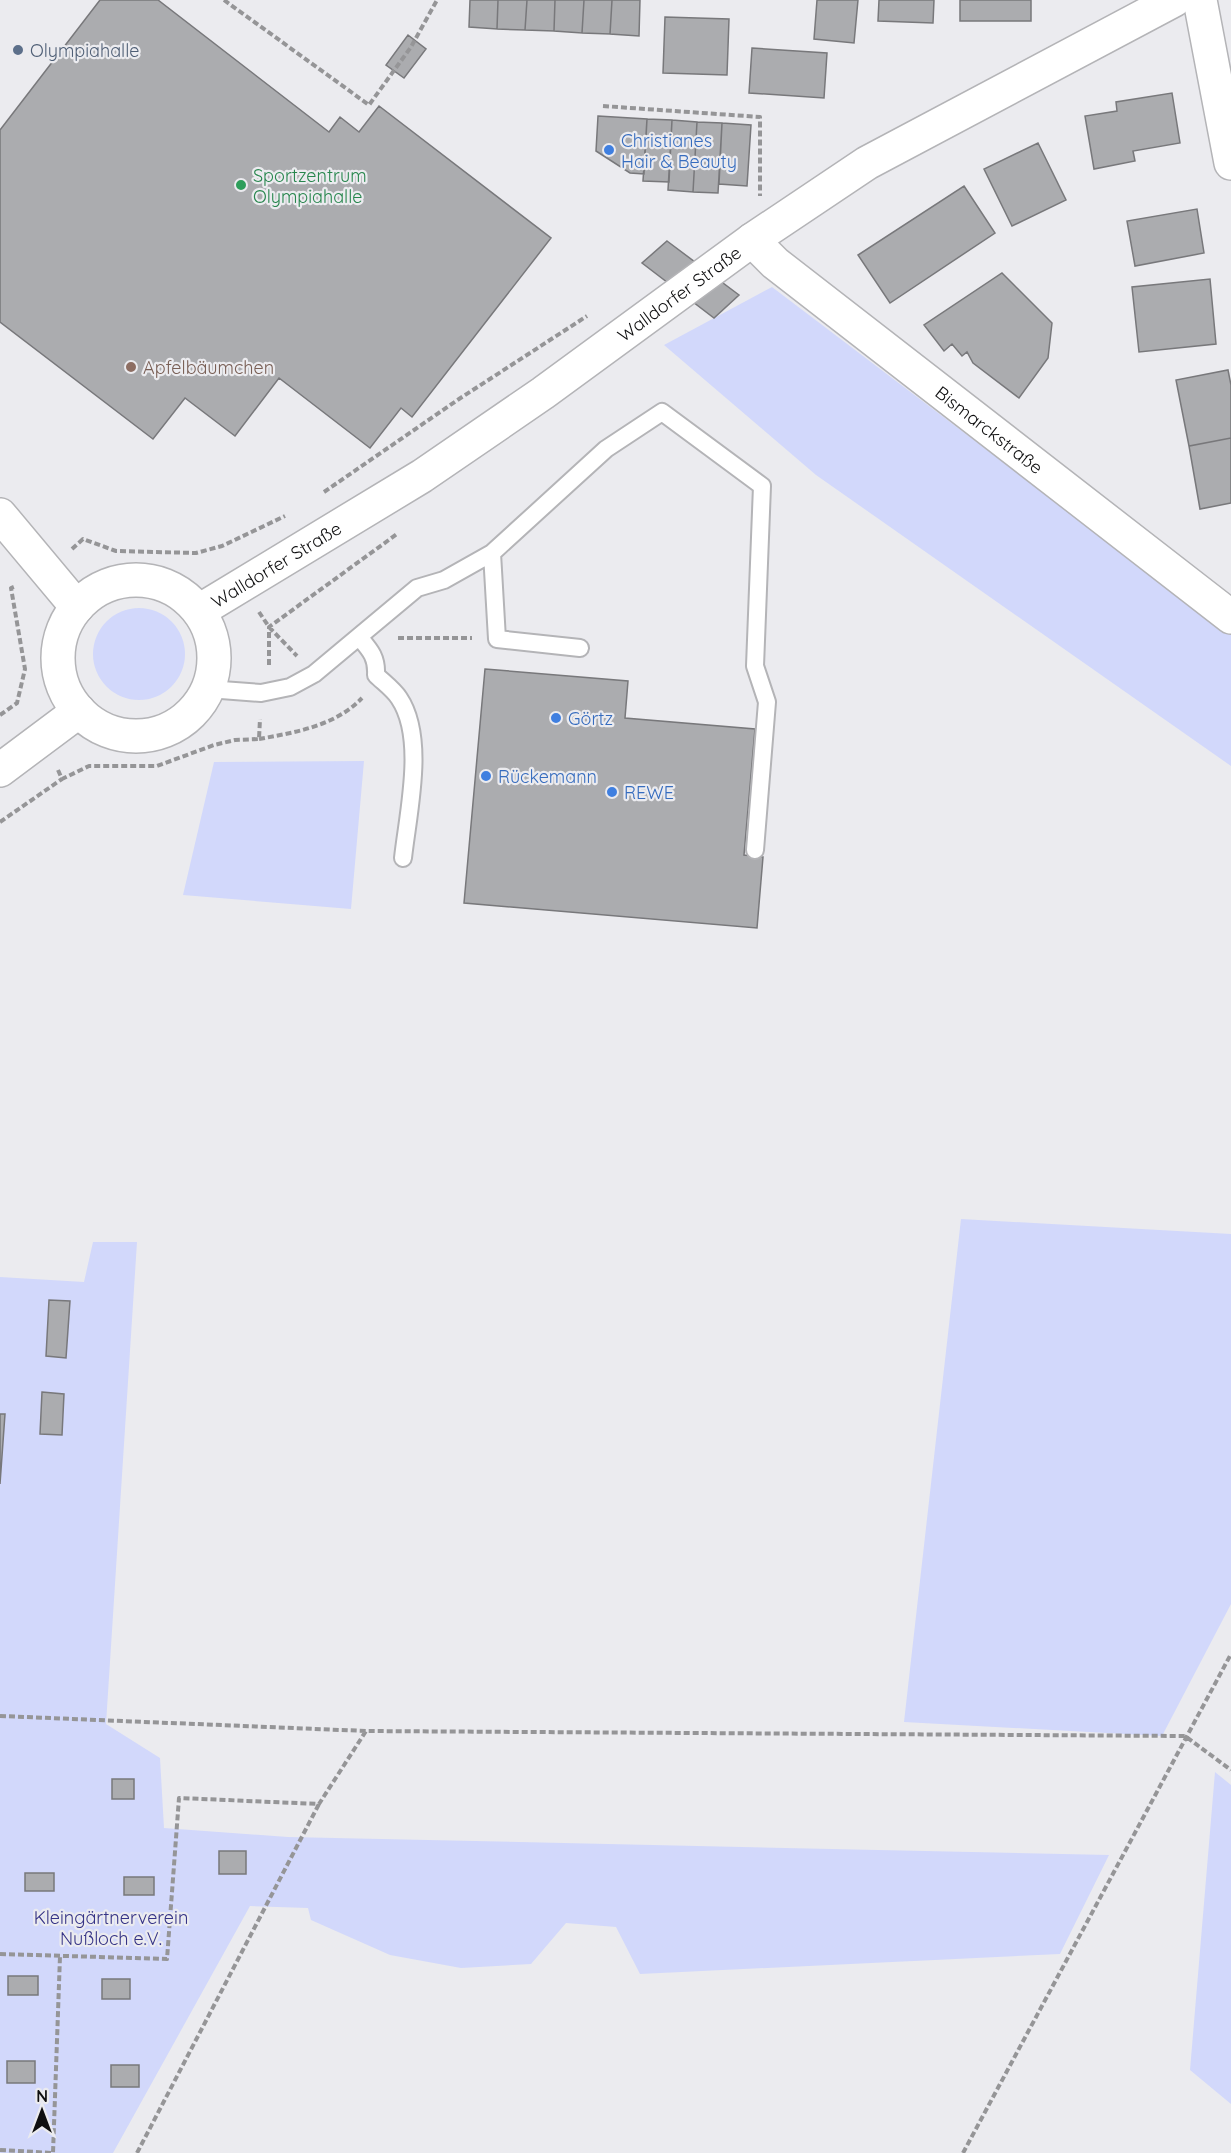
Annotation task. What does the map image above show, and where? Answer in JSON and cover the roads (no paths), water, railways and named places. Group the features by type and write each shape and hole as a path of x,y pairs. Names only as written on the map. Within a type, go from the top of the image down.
{"street":[{"name":"Walldorfer Straße","path":"199,611 422,476 543,393 752,240 867,163 1174,0"},
{"path":"1200,0 1231,163"},
{"name":"Bismarckstraße","path":"752,240 775,263 1231,617"},
{"path":"0,515 77,607"},
{"name":"Walldorfer Straße","path":"139,580 172,589 199,611 213,641 213,674 201,703 178,724 149,735 118,734 104,729 79,711 62,683 58,668 61,635 77,607 105,587 139,580"},
{"path":"0,770 79,711"}],"lane":[{"path":"208,689 261,693 290,687 314,674 417,588 444,580 492,553 606,449 662,412 762,486 755,666 767,702 755,850"},
{"path":"492,553 497,639 580,648"},
{"path":"359,637 373,653 376,675 399,697 408,718 414,755 403,858"}],"place":[{"name":"Olympiahalle","path":"18,50"},
{"name":"Christianes Hair & Beauty","path":"609,150"},
{"name":"Sportzentrum Olympiahalle","path":"241,185"},
{"name":"Apfelbäumchen","path":"131,367"},
{"name":"Görtz","path":"556,718"},
{"name":"Rückemann","path":"486,776"},
{"name":"REWE","path":"612,792"}],"park label":[{"name":"Kleingärtnerverein Nußloch e.V.","path":"111,1927"}]}
